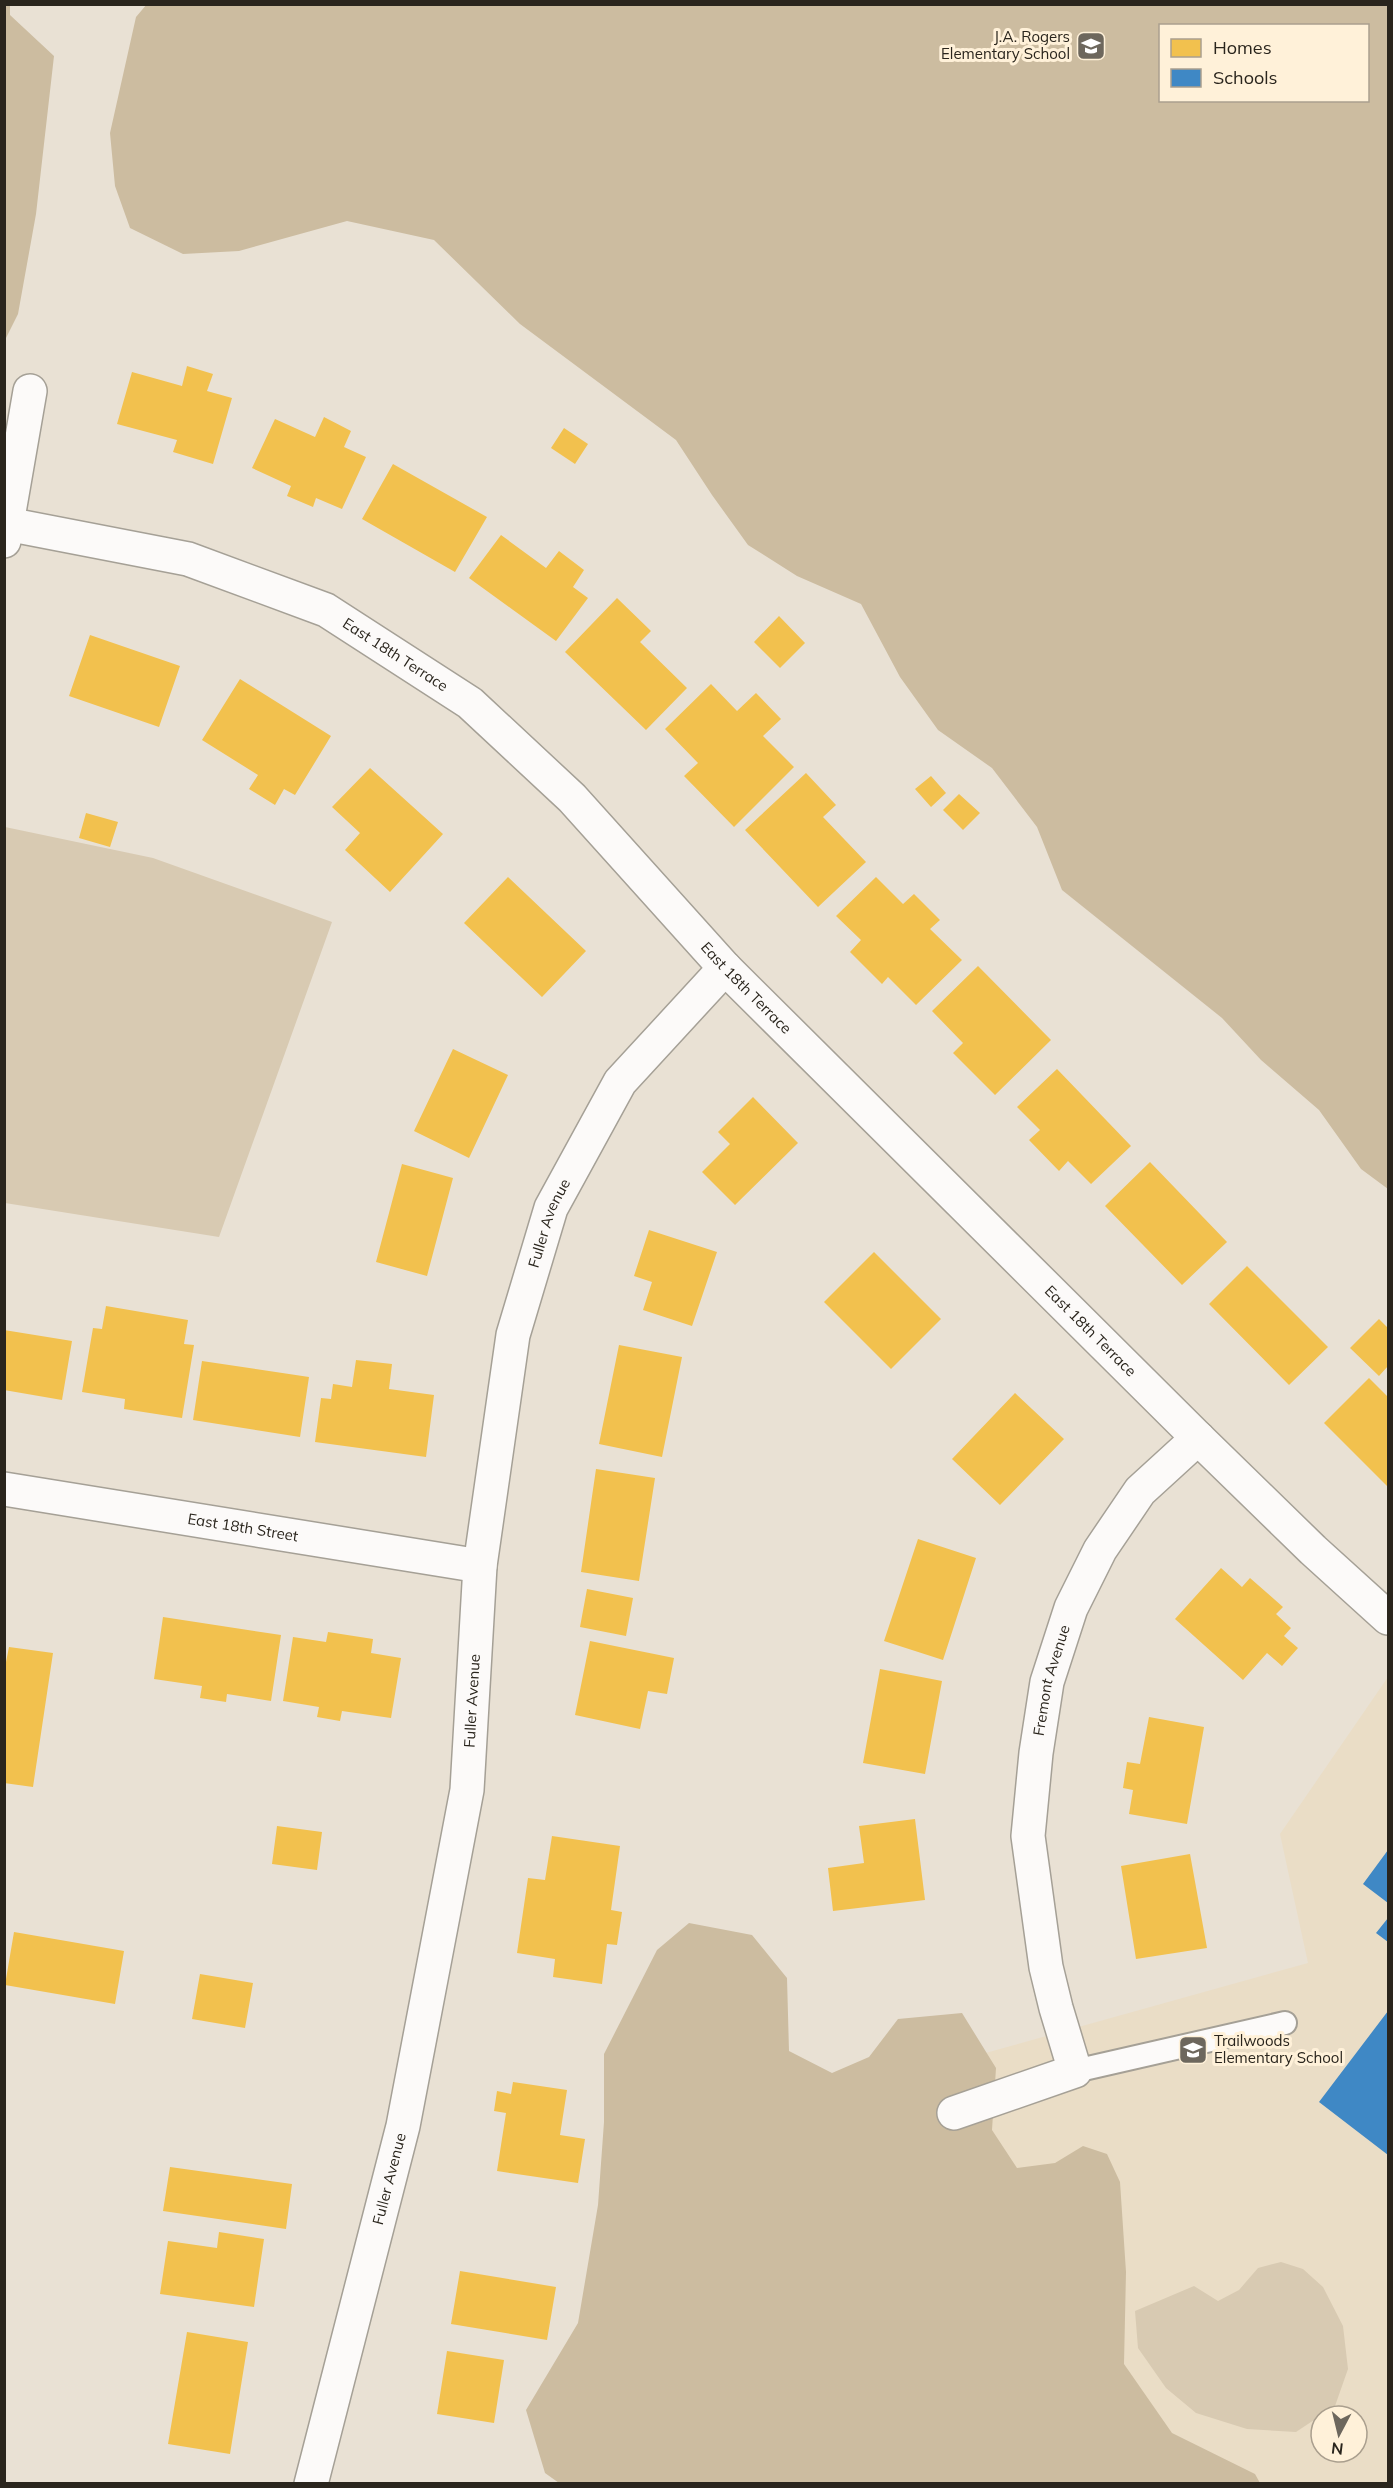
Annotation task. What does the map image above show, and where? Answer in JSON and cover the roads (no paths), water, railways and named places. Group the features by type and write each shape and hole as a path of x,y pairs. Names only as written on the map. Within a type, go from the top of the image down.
{"street":[{"path":"6,532 30,391"},
{"name":"East 18th Terrace","path":"6,532 188,559 326,610 470,703 572,798 725,968 1198,1438 1313,1550 1389,1618"},
{"name":"Fuller Avenue","path":"311,2484 403,2126 465,1802 480,1566 513,1335 551,1208 620,1082 725,968"},
{"name":"Fremont Avenue","path":"1075,2071 1046,1967 1028,1836 1036,1753 1047,1682 1071,1608 1100,1550 1140,1491 1198,1438"},
{"name":"East 18th Street","path":"4,1489 480,1566"},
{"path":"954,2113 1075,2071"}],"lane":[{"path":"1075,2071 1286,2023"}],"place":[{"name":"J.A. Rogers Elementary School","path":"1091,46"},
{"name":"Trailwoods Elementary School","path":"1193,2050"}]}
